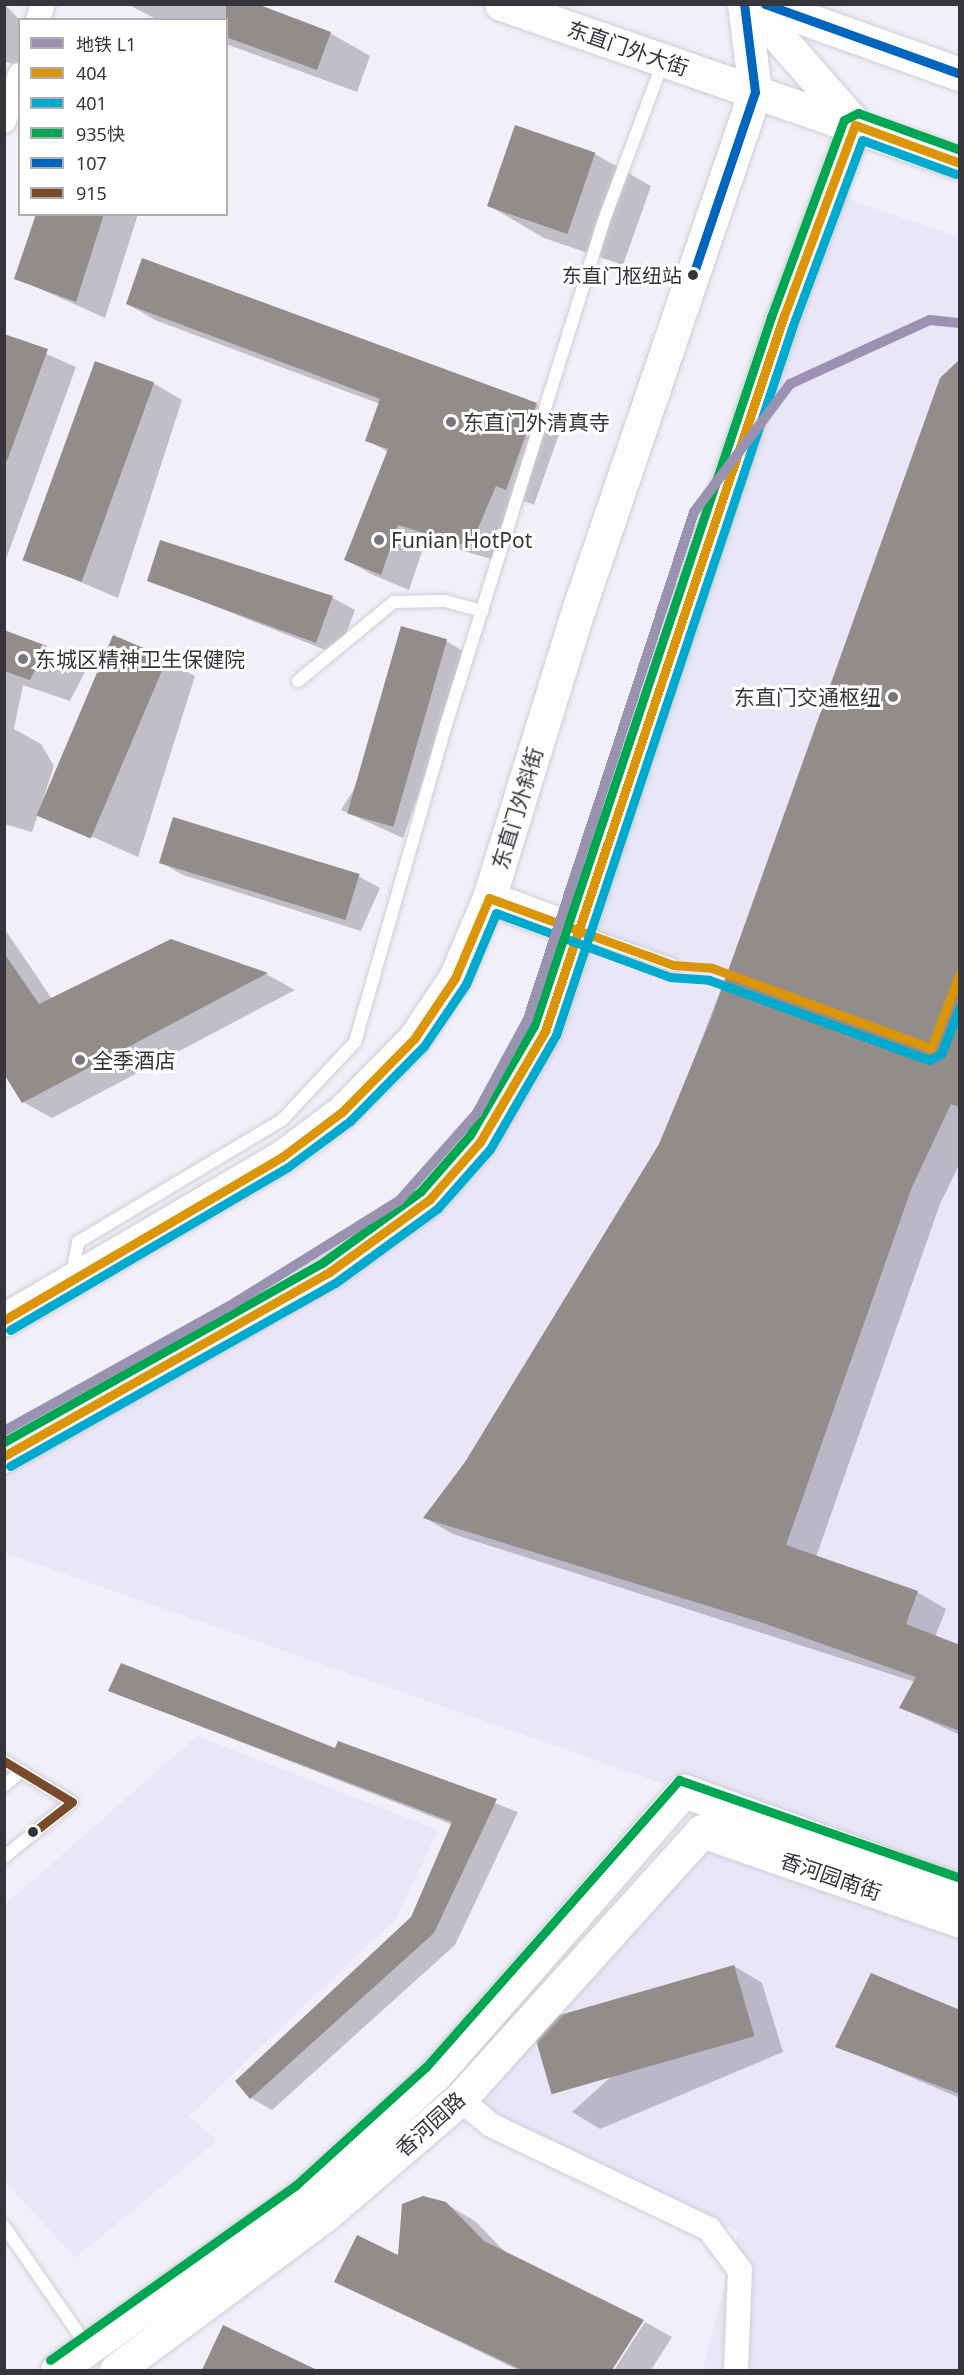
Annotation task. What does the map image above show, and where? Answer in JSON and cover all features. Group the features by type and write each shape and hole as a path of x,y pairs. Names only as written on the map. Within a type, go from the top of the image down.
{"main road":[{"name":"东直门外大街","path":"501,4 855,125"},
{"path":"744,4 755,92"},
{"path":"750,4 855,125 960,163"},
{"path":"764,4 960,74"},
{"name":"东直门外斜街","path":"4,1320 282,1157 342,1112 414,1039 455,978 489,898 579,608 755,92"},
{"path":"4,1456 328,1273 429,1200 480,1142 525,1071 580,932 782,321 855,125"},
{"path":"489,898 580,932"},
{"name":"香河园南街","path":"684,1791 960,1891"},
{"name":"香河园路","path":"57,2370 303,2195 435,2075 684,1791"},
{"name":"香河园南街","path":"702,1831 960,1922"},
{"name":"香河园路","path":"116,2370 325,2215 460,2099 702,1831"}],"street":[{"path":"4,121 18,81"},
{"path":"460,2099 490,2125 709,2229 740,2270 736,2370"}],"lane":[{"path":"70,1282 78,1242 282,1120 355,1042 483,611 604,220 663,61"},
{"path":"298,681 394,602 445,601 483,611"},
{"path":"580,932 673,965"},
{"path":"4,1761 72,1802 4,1857"},
{"path":"4,1786 21,1772"},
{"path":"4,2226 88,2348"}],"shaded area":[{"path":"826,192 959,237 959,2370 703,2370 738,2232 466,2108 702,1831 684,1791 5,1553 5,1456 429,1200 525,1071"},
{"path":"197,1736 438,1830 397,1917 189,2116 217,2141 75,2258 5,2181 5,1905"}],"building":[{"path":"226,4 257,4 331,32 317,70 228,38 228,18 226,18"},
{"path":"515,125 595,153 567,234 487,206"},
{"path":"35,216 103,216 76,302 14,279"},
{"path":"142,258 537,403 506,490 496,486 470,547 398,525 381,575 344,560 388,449 365,441 380,399 126,304"},
{"path":"4,334 48,349 7,461 4,460"},
{"path":"960,359 960,1107 951,1104 912,1187 786,1545 918,1591 906,1624 960,1645 960,1731 899,1708 916,1677 763,1623 423,1518 465,1462 659,1144 712,1016 940,378"},
{"path":"95,361 154,383 82,582 22,560"},
{"path":"160,540 333,596 316,643 147,581"},
{"path":"401,626 447,639 393,827 347,813"},
{"name":"东城区精神卫生保健院","path":"4,630 47,646 30,680 4,671"},
{"path":"113,635 167,658 91,838 36,815"},
{"path":"173,817 359,874 345,920 159,863"},
{"path":"171,939 268,973 22,1103 4,1074 4,953 39,1004"},
{"path":"121,1663 335,1748 338,1741 497,1799 434,1933 250,2099 235,2081 411,1917 452,1822 108,1691"},
{"path":"734,1965 754,2036 552,2094 531,2023"},
{"path":"871,1973 960,2010 960,2094 835,2047"},
{"path":"423,2196 446,2202 484,2241 644,2320 612,2370 522,2370 334,2282 357,2235 398,2255 402,2204"},
{"path":"223,2325 317,2370 202,2370"}],"metro line":[{"name":"L1","path":"4,1431 228,1307 399,1201 477,1113 528,1019 694,512 790,384 930,320 960,323"}],"transit line":[{"name":"107","path":"693,275 755,92 744,4"},
{"name":"107","path":"765,4 960,74"},
{"name":"935快","path":"4,1442 322,1263 421,1191 470,1135 534,1026 771,317 844,120 858,113 960,150"},
{"name":"404","path":"4,1456 328,1273 429,1200 480,1142 545,1031 782,321 855,125 960,163"},
{"name":"401","path":"10,1466 335,1283 437,1209 490,1149 556,1035 793,325 862,140 956,174"},
{"name":"404","path":"4,1320 282,1157 342,1112 414,1039 455,978 489,898 673,965 712,968 931,1048 960,973"},
{"name":"401","path":"10,1330 288,1167 350,1121 424,1046 466,984 496,913 670,977 709,980 929,1060 941,1054 960,1007"},
{"name":"915","path":"4,1761 72,1802 31,1834"},
{"name":"935快","path":"50,2360 295,2186 426,2067 679,1780 960,1878"}],"place":[{"name":"东直门枢纽站","path":"693,275"},
{"name":"东直门外清真寺","path":"451,422"},
{"name":"Funian HotPot","path":"379,540"},
{"name":"东城区精神卫生保健院","path":"23,659"},
{"name":"东直门交通枢纽","path":"893,697"},
{"name":"全季酒店","path":"80,1060"}]}
